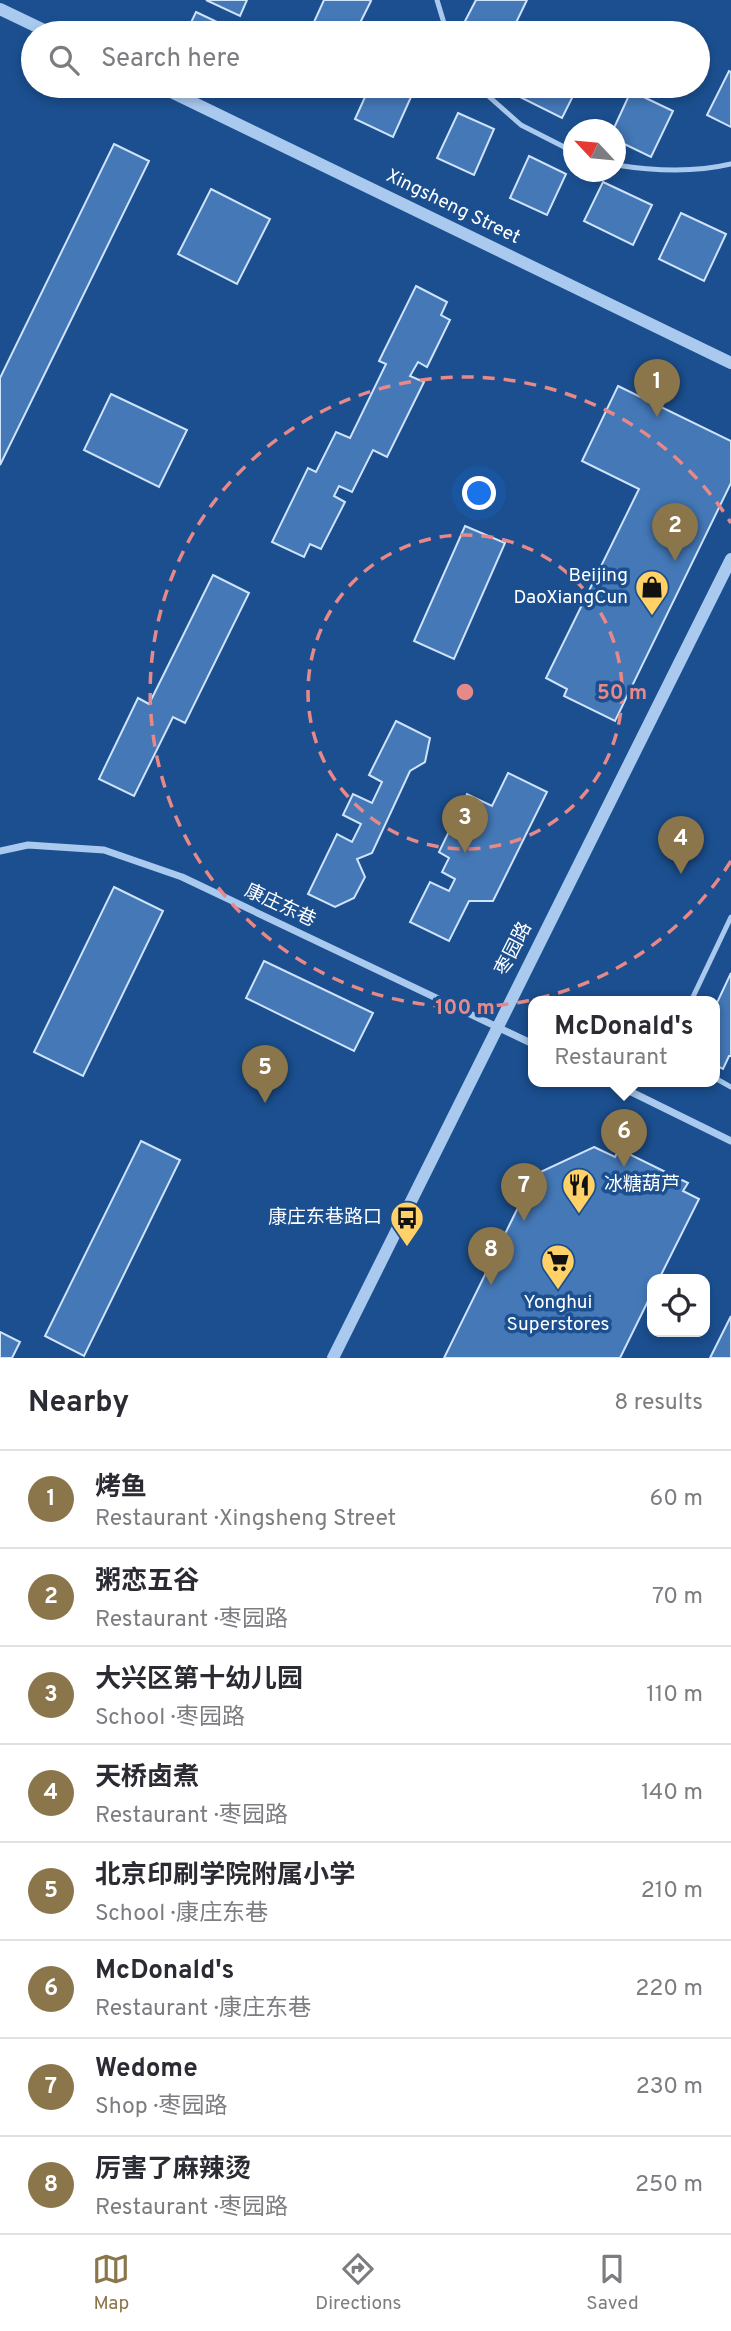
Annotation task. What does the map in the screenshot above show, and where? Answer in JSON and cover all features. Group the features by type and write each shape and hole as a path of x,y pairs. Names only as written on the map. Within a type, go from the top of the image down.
{"street":[{"path":"0,9 25,21"},
{"name":"Xingsheng Street","path":"184,98 731,363"},
{"name":"枣园路","path":"333,1358 731,559"},
{"name":"康庄东巷","path":"0,851 28,845 104,850 182,877 528,1042"},
{"path":"621,1087 731,1141"}],"lane":[{"path":"437,0 443,21"},
{"path":"491,98 521,125 563,147"},
{"path":"626,167 672,170 707,169 731,164"},
{"path":"693,996 731,917"}],"building":[{"path":"206,0 247,0 240,16"},
{"path":"324,0 371,1 361,21 314,21"},
{"path":"476,0 527,0 517,21 465,21"},
{"path":"196,12 215,21 192,21"},
{"path":"729,71 731,72 731,127 707,115"},
{"path":"365,98 411,98 393,137 355,119"},
{"path":"522,98 572,98 562,118"},
{"path":"628,98 646,98 673,111 651,157 626,145 626,119 618,119"},
{"path":"458,113 494,129 474,175 437,158"},
{"path":"114,144 149,161 0,465 0,378"},
{"path":"529,156 563,173 563,180 547,215 510,198"},
{"path":"603,182 652,205 633,245 584,221"},
{"path":"211,189 270,219 237,284 178,254"},
{"path":"681,213 726,234 704,281 659,259"},
{"path":"416,286 447,302 441,315 450,320 427,367 418,362 410,376 424,382 387,457 373,450 352,492 339,486 334,496 345,502 321,549 310,544 304,557 272,542 308,468 316,472 336,432 350,438 386,364 379,361"},
{"path":"618,386 731,441 731,483 615,721 564,696 567,689 546,678 639,489 582,461"},
{"path":"111,394 187,430 159,487 84,450"},
{"path":"465,526 505,543 454,659 414,641"},
{"path":"213,575 249,593 185,723 173,717 134,796 99,779 138,698 149,704"},
{"path":"396,721 430,738 425,762 410,771 372,853 357,859 365,877 354,898 335,907 308,894 337,834 352,842 361,824 343,815 353,794 372,803 382,782 369,775"},
{"path":"508,773 547,792 493,901 469,901 449,941 410,922 430,882 449,891 455,879 442,872 449,858 439,852 467,794 492,806"},
{"path":"114,887 163,911 83,1076 34,1052"},
{"path":"264,961 373,1013 354,1051 246,998"},
{"path":"731,973 731,1056 723,1069 720,1068 720,996"},
{"path":"141,1141 180,1160 84,1356 45,1336"},
{"path":"594,1147 615,1157 619,1149 688,1183 683,1191 699,1199 662,1274 647,1274 647,1303 620,1358 444,1358 534,1175"},
{"path":"731,1316 731,1358 710,1358"},
{"path":"0,1332 20,1342 12,1358 0,1358"}],"place":[{"name":"烤鱼","path":"657,417"},
{"name":"粥恋五谷","path":"675,561"},
{"name":"Beijing DaoXiangCun","path":"652,617"},
{"name":"大兴区第十幼儿园","path":"465,853"},
{"name":"天桥卤煮","path":"681,874"},
{"name":"北京印刷学院附属小学","path":"265,1103"},
{"name":"McDonald's","path":"624,1167"},
{"name":"冰糖葫芦","path":"579,1215"},
{"name":"Wedome","path":"524,1221"},
{"name":"康庄东巷路口","path":"407,1248"},
{"name":"厉害了麻辣烫","path":"491,1285"},
{"name":"Yonghui Superstores","path":"558,1291"}]}
